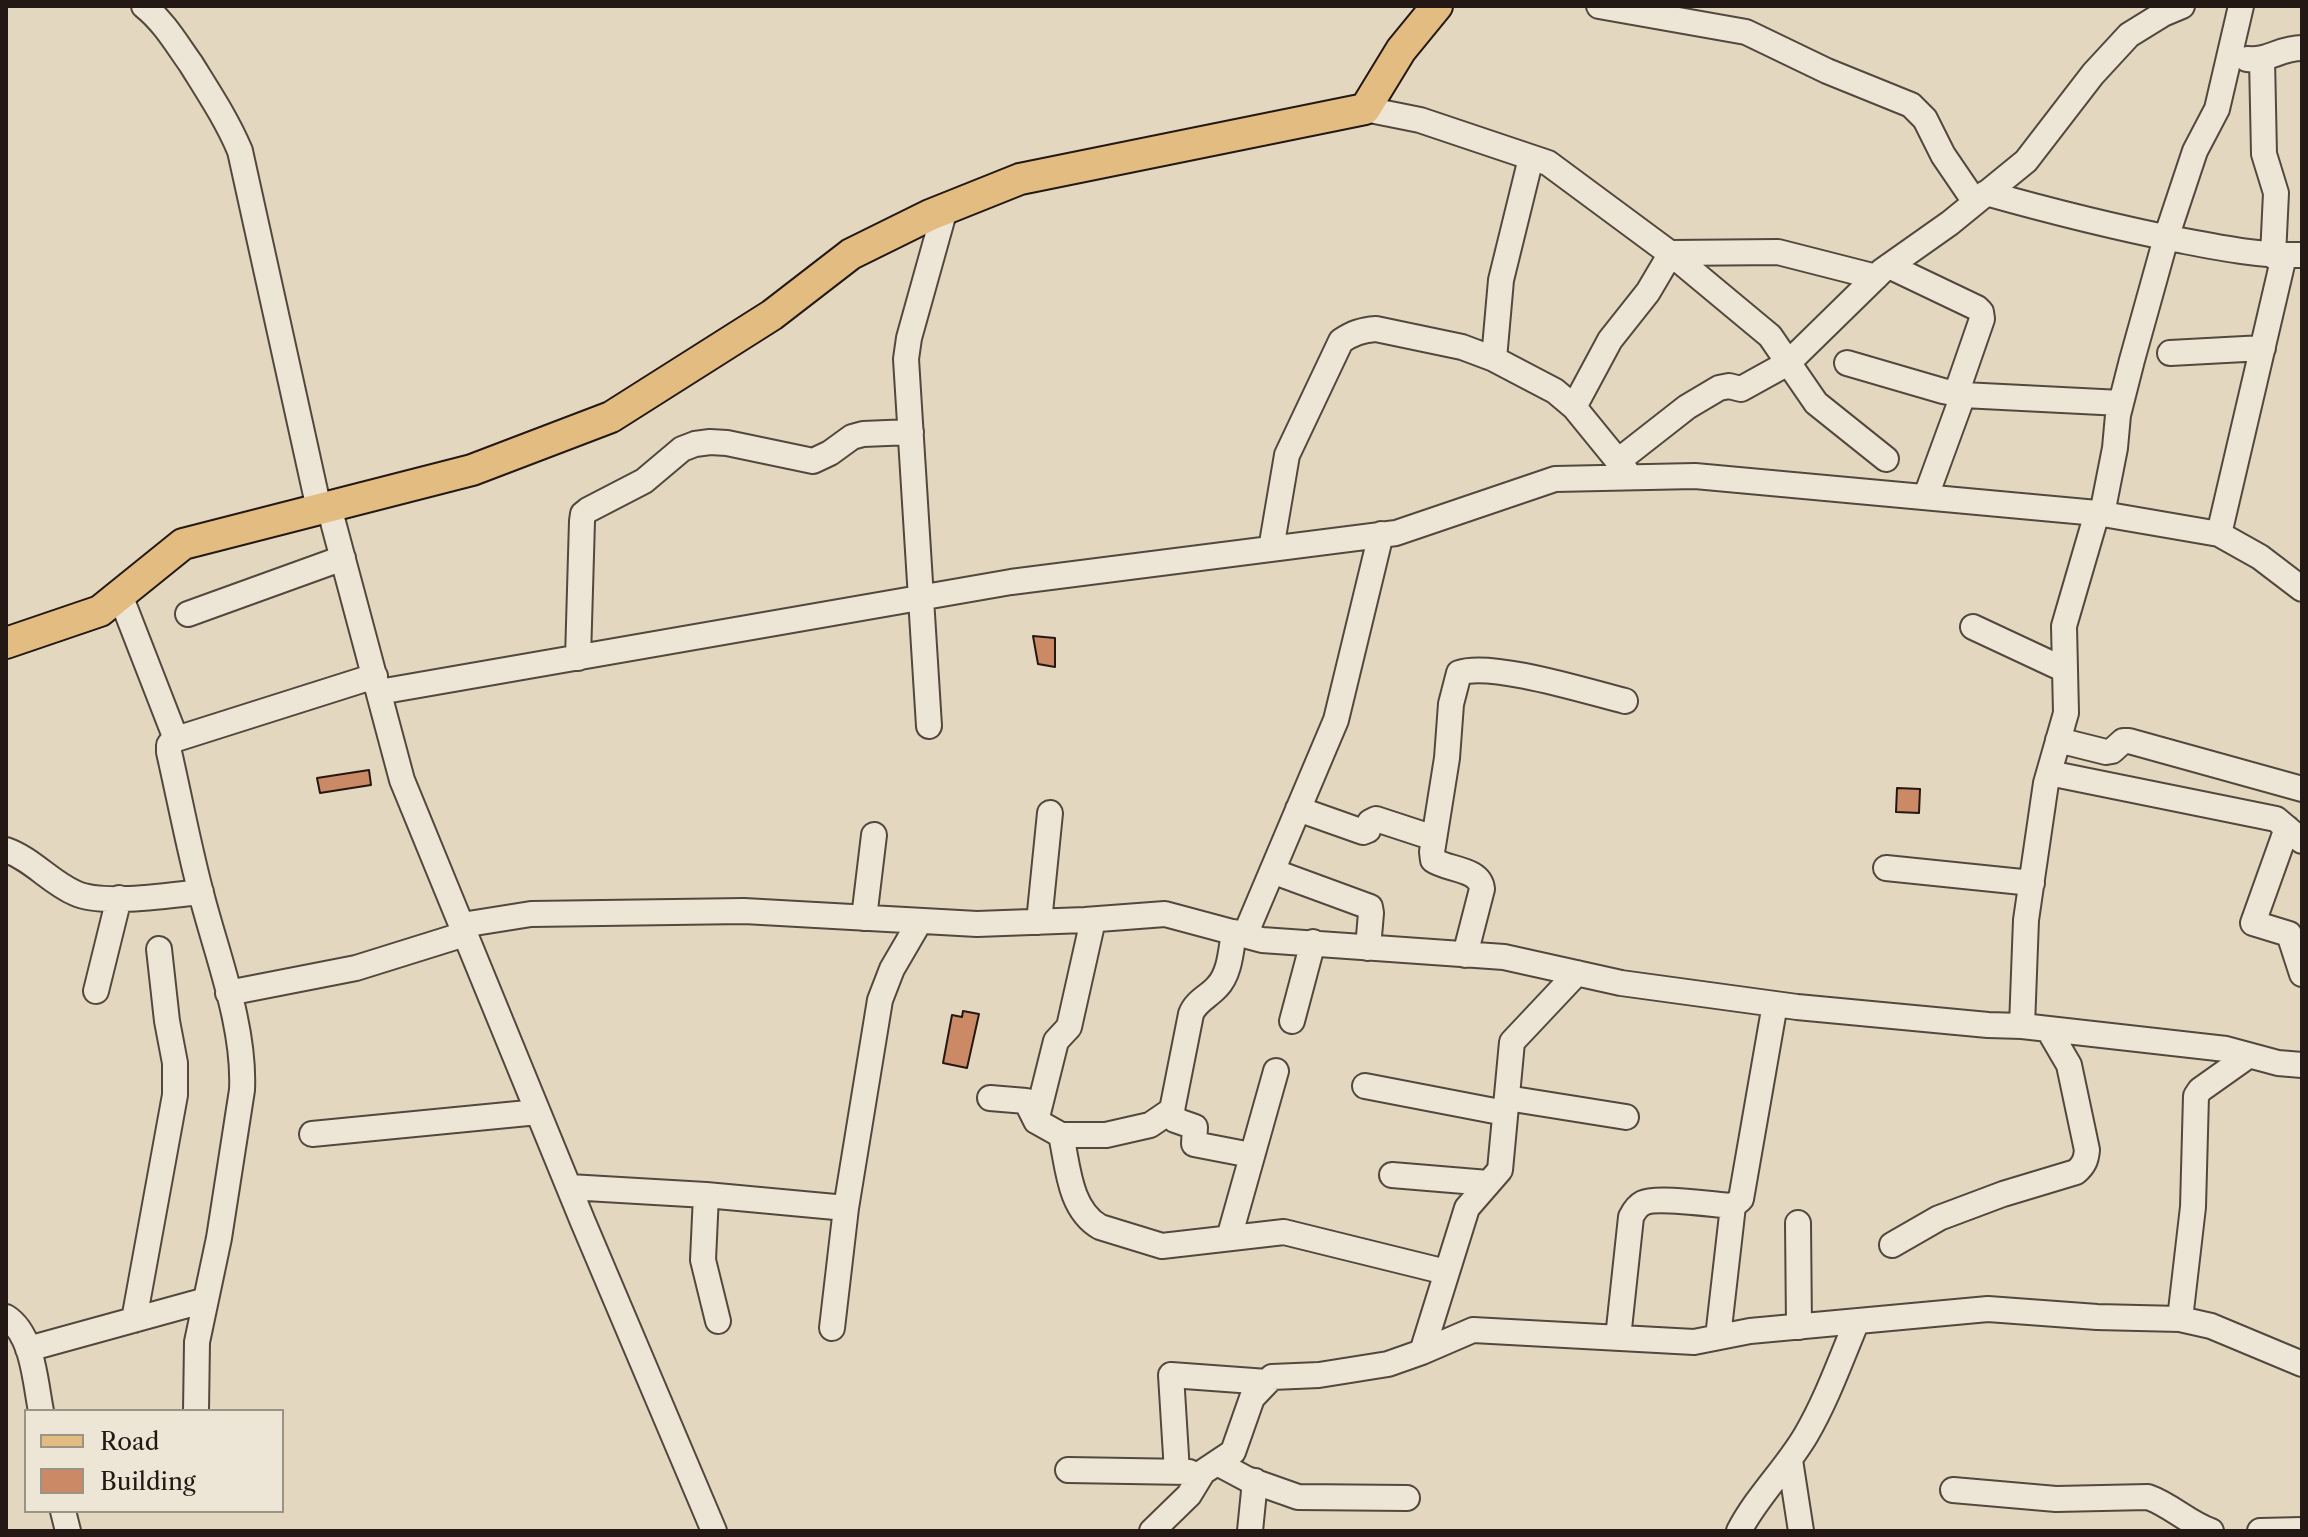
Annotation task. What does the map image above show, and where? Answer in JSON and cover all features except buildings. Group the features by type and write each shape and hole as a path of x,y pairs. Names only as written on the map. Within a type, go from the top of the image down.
{"main road":[{"path":"6,643 100,611 183,544 472,470 611,417 772,315 851,254 945,209 1020,179 1365,109 1401,50 1437,6"}],"street":[{"path":"1599,6 1645,10 1756,36 1827,71 1911,105 1925,119 1943,155 1981,198 2244,253 2286,255"},
{"path":"1625,469 1687,407 1724,386 1741,389 1788,363 1882,272 2026,161 2093,74 2129,35 2182,6"},
{"path":"2022,1026 2026,920 2049,773 2066,713 2064,626 2100,513 2121,403 2166,238 2195,151 2217,109 2230,58 2233,8"},
{"path":"151,9 219,107 240,151 324,508 343,558 402,780 714,1531"},
{"path":"2230,58 2262,59 2284,49 2302,48"},
{"path":"2219,534 2286,255 2276,193 2264,154 2262,59"},
{"path":"1365,109 1420,120 1548,163 1671,253 1770,336 1816,403 1886,459"},
{"path":"1494,359 1501,280 1531,158"},
{"path":"929,726 907,347 945,209"},
{"path":"1671,253 1778,252 1882,272 1977,308 1982,319 1926,496"},
{"path":"1574,407 1610,340 1648,292 1671,253"},
{"path":"1271,549 1287,455 1341,341 1362,330 1376,329 1462,347 1494,359 1555,391 1574,407 1625,469"},
{"path":"2170,353 2263,348"},
{"path":"1847,363 1960,394 2121,403"},
{"path":"578,658 582,521 583,514 588,510 644,481 682,449 695,444 727,443 813,461 852,437 911,432"},
{"path":"196,1409 197,1342 219,1238 242,1090 241,1055 169,752 169,745 176,739 377,684 578,658 1011,582 1396,533 1555,479 1625,469 2100,513 2219,534 2260,557 2302,589"},
{"path":"1251,1155 1194,1144 1195,1127 1175,1120 1172,1110 1191,1014 1194,1006 1222,982 1240,934 1272,871 1336,720 1381,534"},
{"path":"188,614 343,558"},
{"path":"120,595 176,739"},
{"path":"1973,627 2065,670"},
{"path":"1465,955 1482,889 1481,882 1476,875 1439,864 1433,860 1432,852 1447,758 1451,704 1459,673 1466,670 1508,673 1625,701"},
{"path":"2058,740 2101,752 2112,751 2119,743 2129,741 2302,789"},
{"path":"2049,773 2276,819 2294,835 2253,923 2296,933 2302,974"},
{"path":"1298,809 1363,832 1376,819 1434,838"},
{"path":"1039,922 1050,813"},
{"path":"864,918 874,835"},
{"path":"6,850 72,892 92,898 201,892"},
{"path":"1886,868 2032,883"},
{"path":"1272,871 1370,907 1368,948"},
{"path":"96,991 119,898"},
{"path":"228,993 356,968 463,930 531,914 744,911 977,924 1165,914 1262,940 1504,957 1621,983 1775,1004 2022,1026 2226,1049 2278,1063 2302,1065"},
{"path":"1036,1121 1056,1041 1069,1027 1093,920"},
{"path":"832,1328 846,1208 880,1000 892,969 920,921"},
{"path":"1292,1021 1313,942"},
{"path":"134,1320 175,1095 175,1063 159,949"},
{"path":"1422,1352 1467,1208 1500,1170 1512,1042 1577,973"},
{"path":"1718,1337 1733,1206 1741,1199 1775,1004"},
{"path":"1892,1245 1939,1218 2076,1172 2082,1167 2087,1150 2069,1065 2048,1029"},
{"path":"2180,1319 2193,1207 2196,1096 2248,1056"},
{"path":"1229,1238 1276,1071"},
{"path":"1365,1086 1506,1106 1626,1117"},
{"path":"990,1098 1026,1101 1036,1121 1061,1135 1106,1135 1150,1125 1172,1110"},
{"path":"312,1134 538,1112"},
{"path":"1061,1135 1075,1199 1094,1224 1155,1246 1284,1232 1446,1272"},
{"path":"1392,1175 1488,1183"},
{"path":"569,1187 846,1208"},
{"path":"706,1195 703,1260 718,1321"},
{"path":"1618,1338 1631,1217 1639,1204 1653,1200 1733,1206"},
{"path":"1798,1223 1799,1327"},
{"path":"28,1349 206,1300"},
{"path":"1152,1531 1189,1495 1210,1468 1233,1452 1252,1398 1272,1377 1319,1375 1388,1364 1473,1330 1694,1342 1799,1327 1988,1309 2180,1319 2211,1326 2302,1364"},
{"path":"6,1317 16,1323 26,1340 41,1409"},
{"path":"1739,1531 1752,1507 1790,1460 1819,1410 1857,1321"},
{"path":"1177,1472 1171,1375 1267,1382"},
{"path":"1790,1460 1801,1531"},
{"path":"1068,1470 1177,1472 1210,1468 1305,1498 1407,1498"},
{"path":"1250,1531 1255,1481"},
{"path":"1953,1490 2056,1499 2148,1497 2211,1531"},
{"path":"2260,1531 2302,1530"}]}
